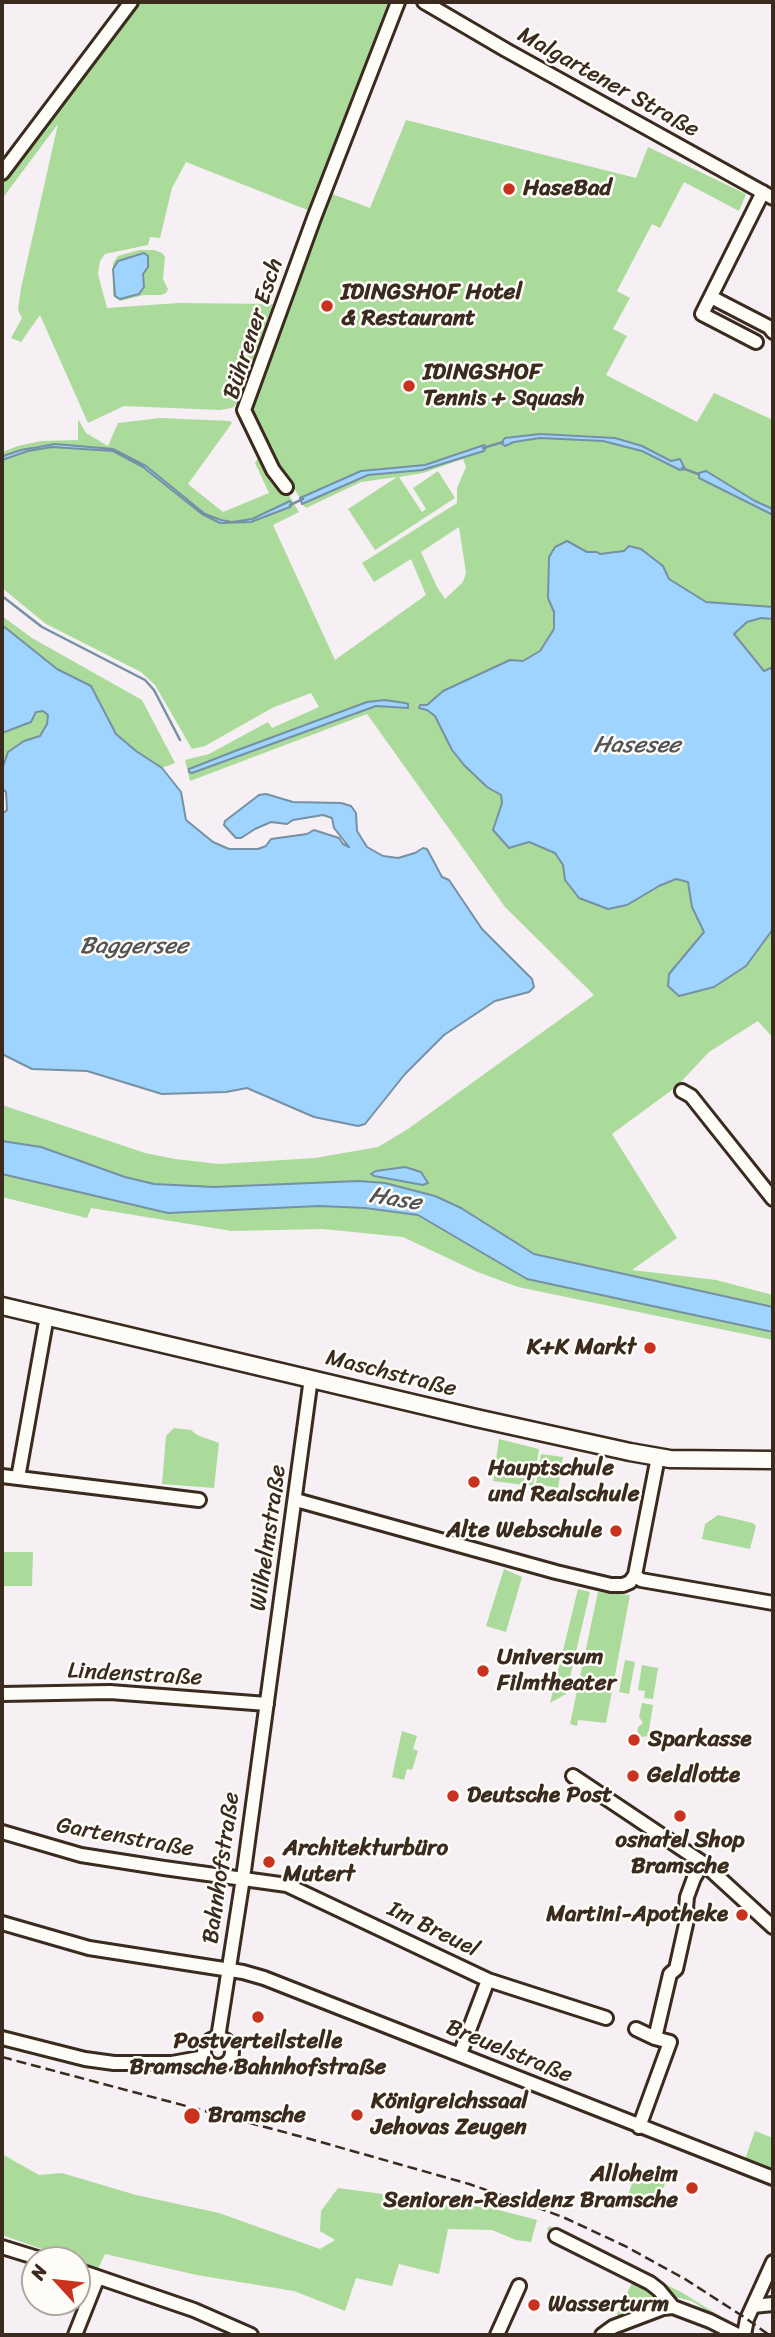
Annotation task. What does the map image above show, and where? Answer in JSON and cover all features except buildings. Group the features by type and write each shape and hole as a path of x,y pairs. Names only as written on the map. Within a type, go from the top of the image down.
{"main road":[{"name":"Maschstraße","path":"2,1306 476,1418 658,1457 773,1460"}],"street":[{"path":"2,173 131,2"},
{"name":"Bührener Esch","path":"286,487 273,470 244,410 314,218 398,2"},
{"name":"Malgartener Straße","path":"424,2 768,195"},
{"path":"756,342 702,314 768,195"},
{"path":"711,297 769,327 773,332"},
{"path":"682,1090 698,1105 773,1199"},
{"path":"18,1478 47,1316"},
{"name":"Wilhelmstraße","path":"267,1704 312,1378"},
{"path":"296,1500 485,1554 597,1582 623,1585 630,1582 635,1575 658,1457"},
{"path":"2,1476 199,1500"},
{"path":"635,1575 642,1580 773,1603"},
{"name":"Lindenstraße","path":"2,1694 110,1692 267,1704"},
{"name":"Bahnhofstraße","path":"218,2038 267,1704"},
{"path":"573,1776 704,1863 773,1927"},
{"name":"Gartenstraße","path":"2,1832 81,1854 243,1878"},
{"path":"655,2038 670,1974 676,1969 688,1915 687,1897 694,1878 704,1863"},
{"name":"Im Breuel","path":"243,1878 287,1885 488,1980 606,2018"},
{"name":"Breuelstraße","path":"2,1923 89,1948 264,1978 773,2178"},
{"path":"460,2054 488,1980"},
{"path":"636,2029 670,2042 639,2127"},
{"path":"2,2038 106,2062 172,2063 205,2057"},
{"path":"218,2038 226,2040 231,2046 232,2054 228,2061 220,2065 213,2065 205,2057 207,2044 218,2038"},
{"path":"556,2236 650,2283 673,2307"},
{"path":"2,2247 21,2253"},
{"path":"744,2335 747,2319 773,2262"},
{"path":"91,2275 194,2310 251,2335"},
{"path":"75,2335 98,2277"},
{"path":"497,2335 519,2286"},
{"path":"753,2306 773,2304"},
{"path":"602,2335 613,2327 663,2308 673,2307 738,2335"}],"green space":[{"path":"140,2 388,2 310,211 186,162 172,188 160,238 150,237 148,245 105,254 100,261 98,274 107,308 179,303 273,304 239,401 232,408 220,410 124,406 88,423 40,315 21,342 11,338 22,318 18,310 21,288 58,124 2,199 2,184"},
{"path":"406,120 636,178 648,147 746,194 739,211 684,182 660,228 652,224 617,291 630,298 613,329 627,336 606,375 697,422 714,393 773,420 773,1038 758,1021 709,1052 676,1087 612,1134 677,1238 632,1270 716,1280 773,1295 773,1307 534,1254 461,1208 435,1196 411,1190 359,1181 214,1187 154,1184 125,1177 41,1147 2,1141 2,1105 145,1153 219,1164 315,1158 378,1147 408,1129 594,995 505,907 367,714 190,781 185,760 209,754 268,722 272,728 319,707 311,693 272,708 205,746 192,749 155,685 141,672 46,624 2,588 2,460 28,451 52,447 113,451 143,467 202,514 220,523 251,522 290,507 280,507 252,519 232,522 214,518 205,514 141,463 113,449 55,444 36,446 2,457 2,452 18,446 41,441 78,440 78,419 86,433 108,446 118,423 160,418 232,423 188,484 223,512 269,493 255,463 262,451 299,512 273,525 335,660 426,595 411,559 374,582 362,563 457,503 457,488 466,467 463,459 423,473 399,477 422,512 426,509 413,488 438,471 455,498 375,550 348,509 397,477 361,482 306,508 302,504 368,475 422,470 461,452 425,465 361,471 300,498 266,443 253,410 252,400 327,192 370,208","holes":["459,527 466,573 463,582 445,599 421,552","405,1167 421,1172 423,1185 374,1176 376,1171"]},
{"path":"139,250 154,250 165,257 163,279 168,289 161,295 144,295 120,301 113,296 113,263 118,256"},
{"path":"2,616 32,638 142,700 175,763 162,768 136,751 116,734 91,686 56,669 2,625"},
{"path":"43,711 48,715 47,724 40,736 24,741 2,769 2,733 31,722 36,712"},
{"path":"2,1174 168,1213 319,1206 365,1208 419,1215 527,1279 773,1332 773,1340 518,1287 475,1271 403,1237 323,1229 232,1231 91,1208 87,1218 2,1197"},
{"path":"174,1428 191,1430 219,1443 214,1488 162,1484 166,1436"},
{"path":"499,1439 539,1449 533,1486 493,1481"},
{"path":"541,1454 563,1457 558,1488 536,1484"},
{"path":"718,1515 756,1526 750,1549 702,1539 705,1524"},
{"path":"2,1552 33,1552 32,1586 2,1586"},
{"path":"504,1569 522,1577 506,1632 486,1626"},
{"path":"578,1589 590,1592 566,1694 550,1703"},
{"path":"598,1592 630,1595 606,1723 578,1720 577,1726 570,1724"},
{"path":"625,1660 635,1662 629,1694 619,1692"},
{"path":"642,1665 658,1668 653,1699 644,1698 645,1691 638,1690"},
{"path":"642,1703 653,1705 648,1736 642,1737 637,1736 638,1727 643,1723 639,1717"},
{"path":"402,1731 417,1736 413,1749 418,1751 412,1770 407,1769 404,1780 392,1777"},
{"path":"755,2131 773,2138 773,2171 745,2159"},
{"path":"2,2154 39,2175 62,2173 136,2195 219,2213 320,2249 335,2240 320,2231 321,2211 338,2188 495,2209 537,2220 531,2242 516,2240 492,2230 448,2229 439,2274 399,2264 392,2286 356,2278 345,2311 294,2291 197,2275 105,2254 98,2269 91,2267 91,2246 33,2246 2,2235"},
{"path":"637,2170 666,2181 657,2205 628,2195"},
{"path":"549,2226 681,2292 741,2329 740,2333 692,2301 667,2295 654,2283 547,2230"},
{"path":"634,2279 651,2288 661,2303 618,2319 617,2314"}],"water":[{"path":"144,253 148,256 148,267 143,274 144,287 139,294 120,299 115,296 113,269 118,261"},
{"path":"540,434 615,438 642,446 671,461 680,459 685,469 680,470 642,451 603,441 540,438 505,446 501,443 505,438"},
{"path":"55,444 113,449 146,466 205,514 221,520 232,522 252,519 290,501 292,504 251,522 220,523 202,514 143,467 113,451 52,447 28,451 2,460 2,457 21,450"},
{"path":"484,445 484,451 422,470 368,475 302,504 300,498 361,471 425,465"},
{"path":"706,471 773,509 773,515 699,478 699,473"},
{"name":"Hasesee","path":"567,541 587,552 600,554 624,551 629,546 641,549 663,566 669,579 706,602 773,607 773,619 761,618 747,622 734,634 764,671 773,667 773,929 746,966 714,987 679,996 668,986 669,974 704,932 692,907 688,882 676,879 627,905 608,909 579,898 565,880 563,865 555,853 529,842 509,848 493,830 502,803 501,795 487,787 464,765 452,750 435,716 419,708 420,705 427,705 443,691 510,660 523,661 540,651 554,629 554,612 548,598 549,557 555,547"},
{"name":"Baggersee","path":"2,625 57,669 91,686 116,734 162,768 181,792 186,820 213,842 229,849 258,849 266,846 271,839 307,834 314,830 339,838 349,847 334,828 332,818 323,815 293,820 287,824 271,822 241,838 236,838 224,825 225,821 259,795 266,794 293,802 341,803 351,806 356,813 357,831 367,847 383,856 398,858 423,848 427,849 442,877 449,880 482,929 532,979 534,987 529,992 495,1001 444,1035 405,1074 365,1124 358,1126 314,1117 247,1088 226,1092 162,1094 87,1071 32,1069 2,1054 2,814 7,810 6,792 2,788 2,769 8,752 24,741 40,736 47,724 48,715 43,711 36,712 31,722 2,733"},
{"path":"385,700 408,704 408,708 376,706 189,772 189,769 367,702"},
{"name":"Hase","path":"2,1141 41,1147 125,1177 154,1184 214,1187 359,1181 385,1183 435,1196 461,1208 534,1254 773,1307 773,1332 527,1279 418,1215 365,1208 319,1206 168,1213 2,1174"},
{"path":"405,1167 421,1172 428,1183 423,1185 371,1174 376,1171"}],"waterway":[{"path":"483,448 503,442"},
{"path":"682,468 698,474"},
{"path":"290,505 303,499"},
{"path":"2,596 42,627 145,680 154,690 180,740"}],"railway":[{"path":"2,2057 310,2139 469,2184 536,2207 625,2246 685,2279 769,2335"}],"place":[{"name":"HaseBad","path":"509,189"},
{"name":"IDINGSHOF Hotel & Restaurant","path":"327,306"},
{"name":"IDINGSHOF Tennis + Squash","path":"409,386"},
{"name":"K+K Markt","path":"650,1348"},
{"name":"Hauptschule und Realschule","path":"474,1482"},
{"name":"Alte Webschule","path":"616,1531"},
{"name":"Universum Filmtheater","path":"483,1671"},
{"name":"Sparkasse","path":"634,1740"},
{"name":"Geldlotte","path":"633,1776"},
{"name":"Deutsche Post","path":"453,1796"},
{"name":"osnatel Shop Bramsche","path":"680,1816"},
{"name":"Architekturbüro Mutert","path":"269,1862"},
{"name":"Martini-Apotheke","path":"742,1915"},
{"name":"Postverteilstelle Bramsche Bahnhofstraße","path":"258,2017"},
{"name":"Königreichssaal Jehovas Zeugen","path":"357,2115"},
{"name":"Bramsche","path":"192,2116"},
{"name":"Alloheim Senioren-Residenz Bramsche","path":"692,2188"},
{"name":"Wasserturm","path":"534,2305"}]}
